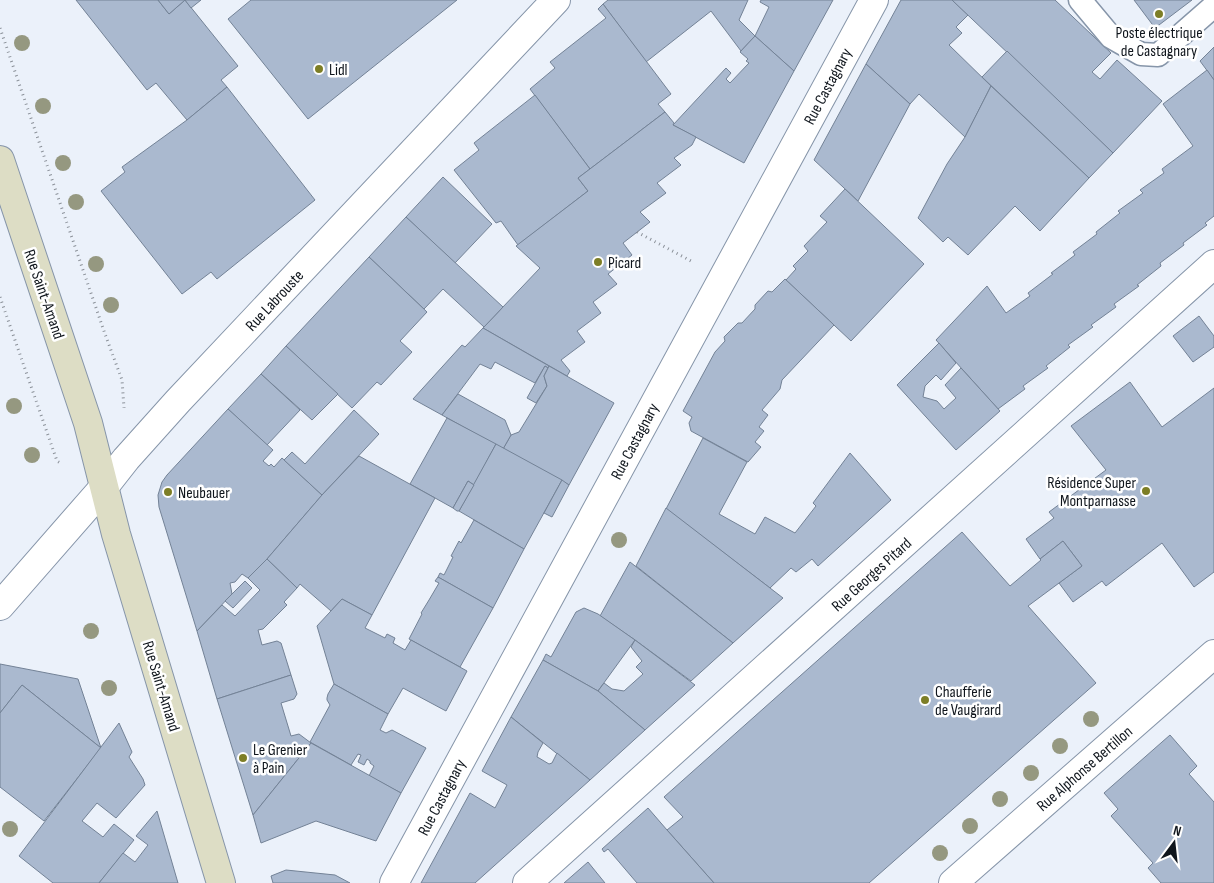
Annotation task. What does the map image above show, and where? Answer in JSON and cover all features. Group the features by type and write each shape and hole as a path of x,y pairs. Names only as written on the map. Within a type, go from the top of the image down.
{"street":[{"name":"Rue Labrouste","path":"0,606 178,401 556,0"},
{"name":"Rue Castagnary","path":"394,883 874,0"},
{"name":"Rue Saint-Amand","path":"0,160 88,423 116,534 221,883"},
{"name":"Rue Georges Pitard","path":"528,883 1214,264"},
{"name":"Rue Alphonse Bertillon","path":"954,883 1214,654"}],"lane":[{"path":"1080,0 1111,37 1141,54 1158,55 1214,6"}],"path":[{"path":"637,232 696,264"},
{"path":"0,298 57,461 104,488"}],"building":[{"path":"76,0 158,0 169,14 185,0 238,66 221,80 227,87 187,120 156,83 147,90"},
{"path":"158,0 185,0 169,14"},
{"path":"185,0 201,0 191,8"},
{"name":"Lidl","path":"251,0 457,0 308,119 228,19"},
{"path":"608,0 748,0 739,20 755,36 741,51 711,11 646,62 603,4"},
{"path":"761,0 833,0 794,71 755,36 769,7 760,2"},
{"path":"901,0 952,0 968,15 956,27 962,33 949,45 991,86 965,137 919,94 910,104 866,64"},
{"path":"952,0 1055,0 1111,53 1092,72 1100,79 1117,60 1162,101 1113,153"},
{"name":"Poste électrique de Castagnary","path":"1134,0 1192,0 1155,28"},
{"path":"603,4 671,94 658,104 665,112 590,169 530,89 555,68 550,62 606,18 598,9"},
{"path":"755,36 794,71 744,163 673,125 726,68 731,73 726,79 730,83 749,63 746,61 748,59 740,52"},
{"path":"1214,47 1214,80 1200,61"},
{"path":"1007,51 1113,153 1089,178 982,77"},
{"path":"866,64 910,104 858,201 814,160"},
{"path":"1207,70 1214,80 1214,216 1205,223 1207,225 1160,263 1161,266 1137,285 1139,286 1114,304 1116,307 1068,345 1070,347 1046,366 1048,368 1023,386 1025,389 998,409 936,340 987,286 1006,313 1030,296 1028,293 1075,255 1073,252 1097,234 1096,232 1120,213 1118,211 1143,193 1140,190 1164,173 1162,169 1193,146 1163,104"},
{"path":"991,86 1089,178 1040,231 1015,206 968,255 948,237 943,242 918,218 947,164 965,137"},
{"path":"227,87 315,200 217,279 211,272 182,294 101,191 125,172 122,167 187,120"},
{"path":"535,95 590,169 578,178 588,191 518,245 501,221 496,223 454,170 479,150 474,143"},
{"path":"665,112 674,123 673,125 696,137 692,145 674,158 681,165 657,183 666,193 640,212 650,222 623,243 632,255 608,274 617,284 593,302 601,313 577,331 585,342 561,360 570,371 567,376 483,328 540,268 516,246 588,191 578,178"},
{"path":"443,177 492,224 455,263 406,217"},
{"path":"845,189 924,264 851,341 786,280 796,269 793,266 808,251 804,246 827,222 820,216"},
{"path":"406,217 503,307 484,327 443,289 424,309 369,257"},
{"path":"369,257 427,312 400,341 412,352 381,385 377,382 352,408 286,346"},
{"path":"785,279 834,325 782,380 780,389 762,410 768,415 759,427 764,431 755,442 761,447 748,462 691,431 689,423 692,417 683,411 715,352 725,341 724,337 738,323 742,323 768,291 772,292"},
{"path":"1199,316 1214,336 1214,347 1193,362 1173,336"},
{"path":"483,328 549,366 548,368 545,366 535,383 495,362 491,369 480,364 442,415 413,399 462,345 465,347"},
{"path":"939,343 956,363 941,380 936,375 925,386 923,397 937,401 944,409 956,398 945,385 961,368 1000,411 956,450 897,385"},
{"path":"286,346 338,394 312,420 261,374"},
{"path":"545,366 548,368 544,376 547,386 536,403 527,398"},
{"path":"549,366 614,403 569,485 503,449 511,435 519,432 547,386 544,376"},
{"path":"261,374 300,410 267,445 228,409"},
{"name":"Résidence Super Montparnasse","path":"1130,382 1162,427 1214,388 1214,572 1194,587 1162,543 1106,586 1102,581 1073,602 1059,583 1082,566 1063,541 1040,559 1026,539 1054,518 1049,512 1106,470 1071,426"},
{"path":"458,394 505,420 511,435 503,449 442,415"},
{"path":"228,409 273,450 263,461 269,466 271,464 274,467 282,458 322,495 267,559 248,578 242,574 235,582 230,583 232,594 197,631 159,507 158,495 162,482 167,475"},
{"path":"354,410 379,434 322,495 284,460 292,452 305,464"},
{"path":"447,418 496,444 474,485 468,481 453,508 410,484"},
{"path":"703,438 747,462 719,514 755,534 765,517 795,533 816,506 813,503 850,453 891,500 818,566 812,559 796,572 791,568 770,588 666,509"},
{"path":"496,444 562,480 524,549 459,511"},
{"path":"359,456 435,498 372,615 342,599 331,611 300,584 297,588 267,559 322,495"},
{"path":"562,480 569,485 552,517 544,513"},
{"path":"468,481 474,485 459,511 457,511 453,508"},
{"path":"666,508 783,598 733,643 636,566"},
{"path":"474,520 524,549 493,608 438,577 440,573 444,575 459,541 461,543"},
{"name":"Chaufferie de Vaugirard","path":"962,532 1010,586 1063,541 1082,566 1028,606 1096,683 869,883 714,883 667,830 683,817 664,797"},
{"path":"267,559 297,588 284,602 287,605 263,629 258,630 262,645 277,641 281,643 291,675 217,699 197,631 222,605 235,616 260,590 248,578"},
{"path":"630,562 733,643 691,681 600,616"},
{"path":"438,577 493,608 460,667 409,639 421,613 439,583 435,581"},
{"path":"245,581 252,588 233,608 225,601"},
{"path":"342,599 372,615 365,628 385,638 387,634 395,638 393,643 405,650 411,640 467,671 446,711 403,688 388,714 334,684 317,626"},
{"path":"584,608 598,614 635,640 598,691 543,660 546,654 551,657 576,612"},
{"path":"635,640 695,685 645,730 598,691 604,683 612,689 624,691 643,674 636,667 642,661 631,647"},
{"path":"543,660 598,691 645,730 590,780 511,717"},
{"path":"0,664 78,679 101,748 22,685 0,713"},
{"path":"291,675 297,694 294,699 281,703 291,736 299,734 311,743 253,815 217,699"},
{"path":"334,684 388,714 380,730 386,733 392,730 426,748 401,793 369,776 374,766 367,759 364,765 358,762 361,755 358,754 351,765 310,742 330,705 327,698"},
{"path":"22,685 101,748 44,821 0,787 0,713"},
{"path":"511,717 543,743 537,757 549,764 552,763 557,753 590,780 475,883 421,883 470,793 495,808 507,785 482,771"},
{"path":"119,723 132,752 129,757 145,785 116,818 97,803 82,821 103,837 114,824 134,840 99,883 53,883 19,856"},
{"path":"1170,735 1197,766 1189,774 1214,802 1214,883 1161,883 1148,868 1153,863 1111,816 1118,809 1104,793"},
{"path":"311,743 401,793 376,841 316,821 261,843 253,815"},
{"path":"648,808 714,883 637,883 608,849 604,852 602,849"},
{"path":"157,811 178,883 99,883 123,853 135,862 148,845 136,836"},
{"path":"588,862 605,883 564,883"},
{"path":"286,870 335,875 350,883 273,883 271,876"}],"place":[{"name":"Poste électrique de Castagnary","path":"1159,14"},
{"name":"Lidl","path":"319,69"},
{"name":"Picard","path":"598,262"},
{"name":"Résidence Super Montparnasse","path":"1146,491"},
{"name":"Neubauer","path":"168,492"},
{"name":"Chaufferie de Vaugirard","path":"925,700"},
{"name":"Le Grenier à Pain","path":"243,758"}]}
